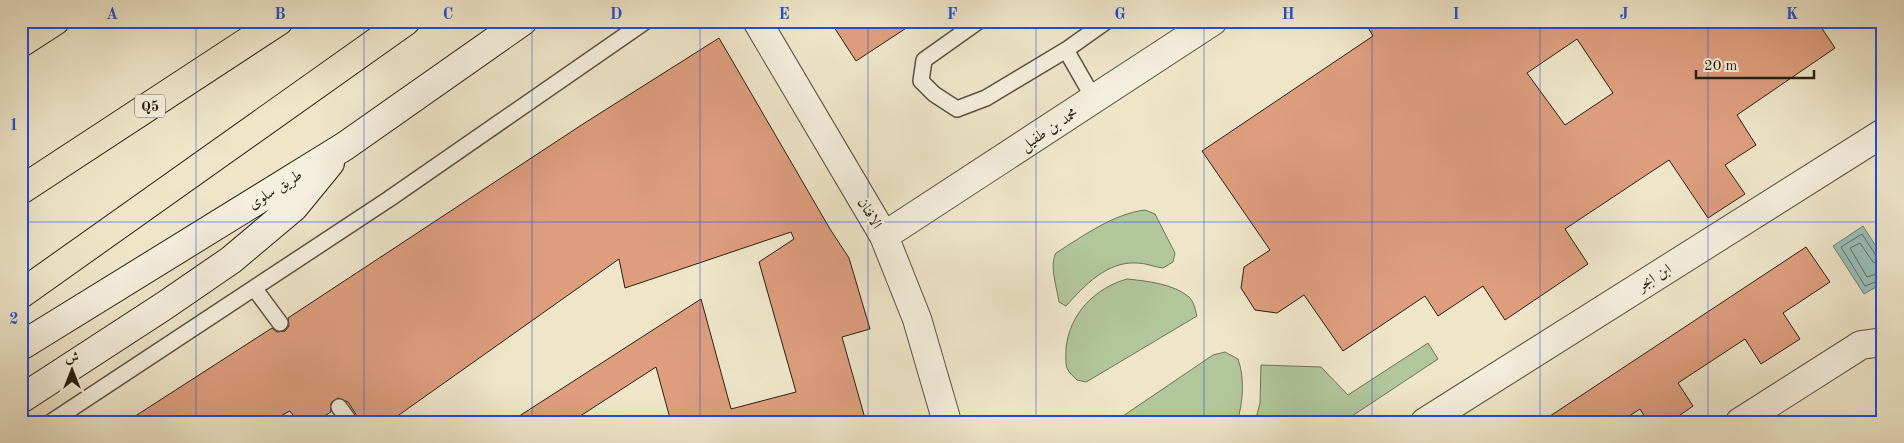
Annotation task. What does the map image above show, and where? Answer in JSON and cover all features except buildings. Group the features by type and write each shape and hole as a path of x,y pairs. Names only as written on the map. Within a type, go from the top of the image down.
{"highway":[{"path":"21,43 55,21"},
{"name":"Q5","path":"21,190 279,21"},
{"path":"21,294 406,21"}],"street":[{"name":"طريق سلوى","path":"21,346 345,146 523,21"},
{"name":"الافنان","path":"757,21 884,236 917,319 947,422"},
{"name":"محمد بن طفيل","path":"884,236 1213,21"},
{"name":"ابن ابجر","path":"1425,422 1883,133"},
{"path":"21,399 231,260 294,207 345,146"},
{"path":"1740,422 1861,345 1883,342"}],"lane":[{"path":"51,422 389,200 646,21"},
{"path":"979,21 924,60 921,81 934,94 956,109 986,98 1066,50 1107,21"},
{"path":"1066,50 1094,99"},
{"path":"254,288 280,323"},
{"path":"339,407 350,422"}],"green space":[{"path":"1145,210 1155,214 1175,253 1173,262 1163,268 1137,263 1126,263 1116,266 1106,270 1088,283 1066,306 1059,302 1053,270 1056,253 1110,221 1133,212"},
{"path":"1127,279 1160,284 1176,289 1189,297 1197,316 1086,382 1077,380 1069,372 1066,364 1068,336 1072,325 1078,314 1094,296 1115,283"},
{"path":"1428,343 1438,359 1343,422 1255,422 1260,403 1261,365 1321,367 1348,395"},
{"path":"1225,352 1238,359 1242,374 1242,399 1237,422 1114,422 1213,355"}],"water":[{"path":"1863,226 1883,257 1883,283 1864,294 1833,246"}]}
